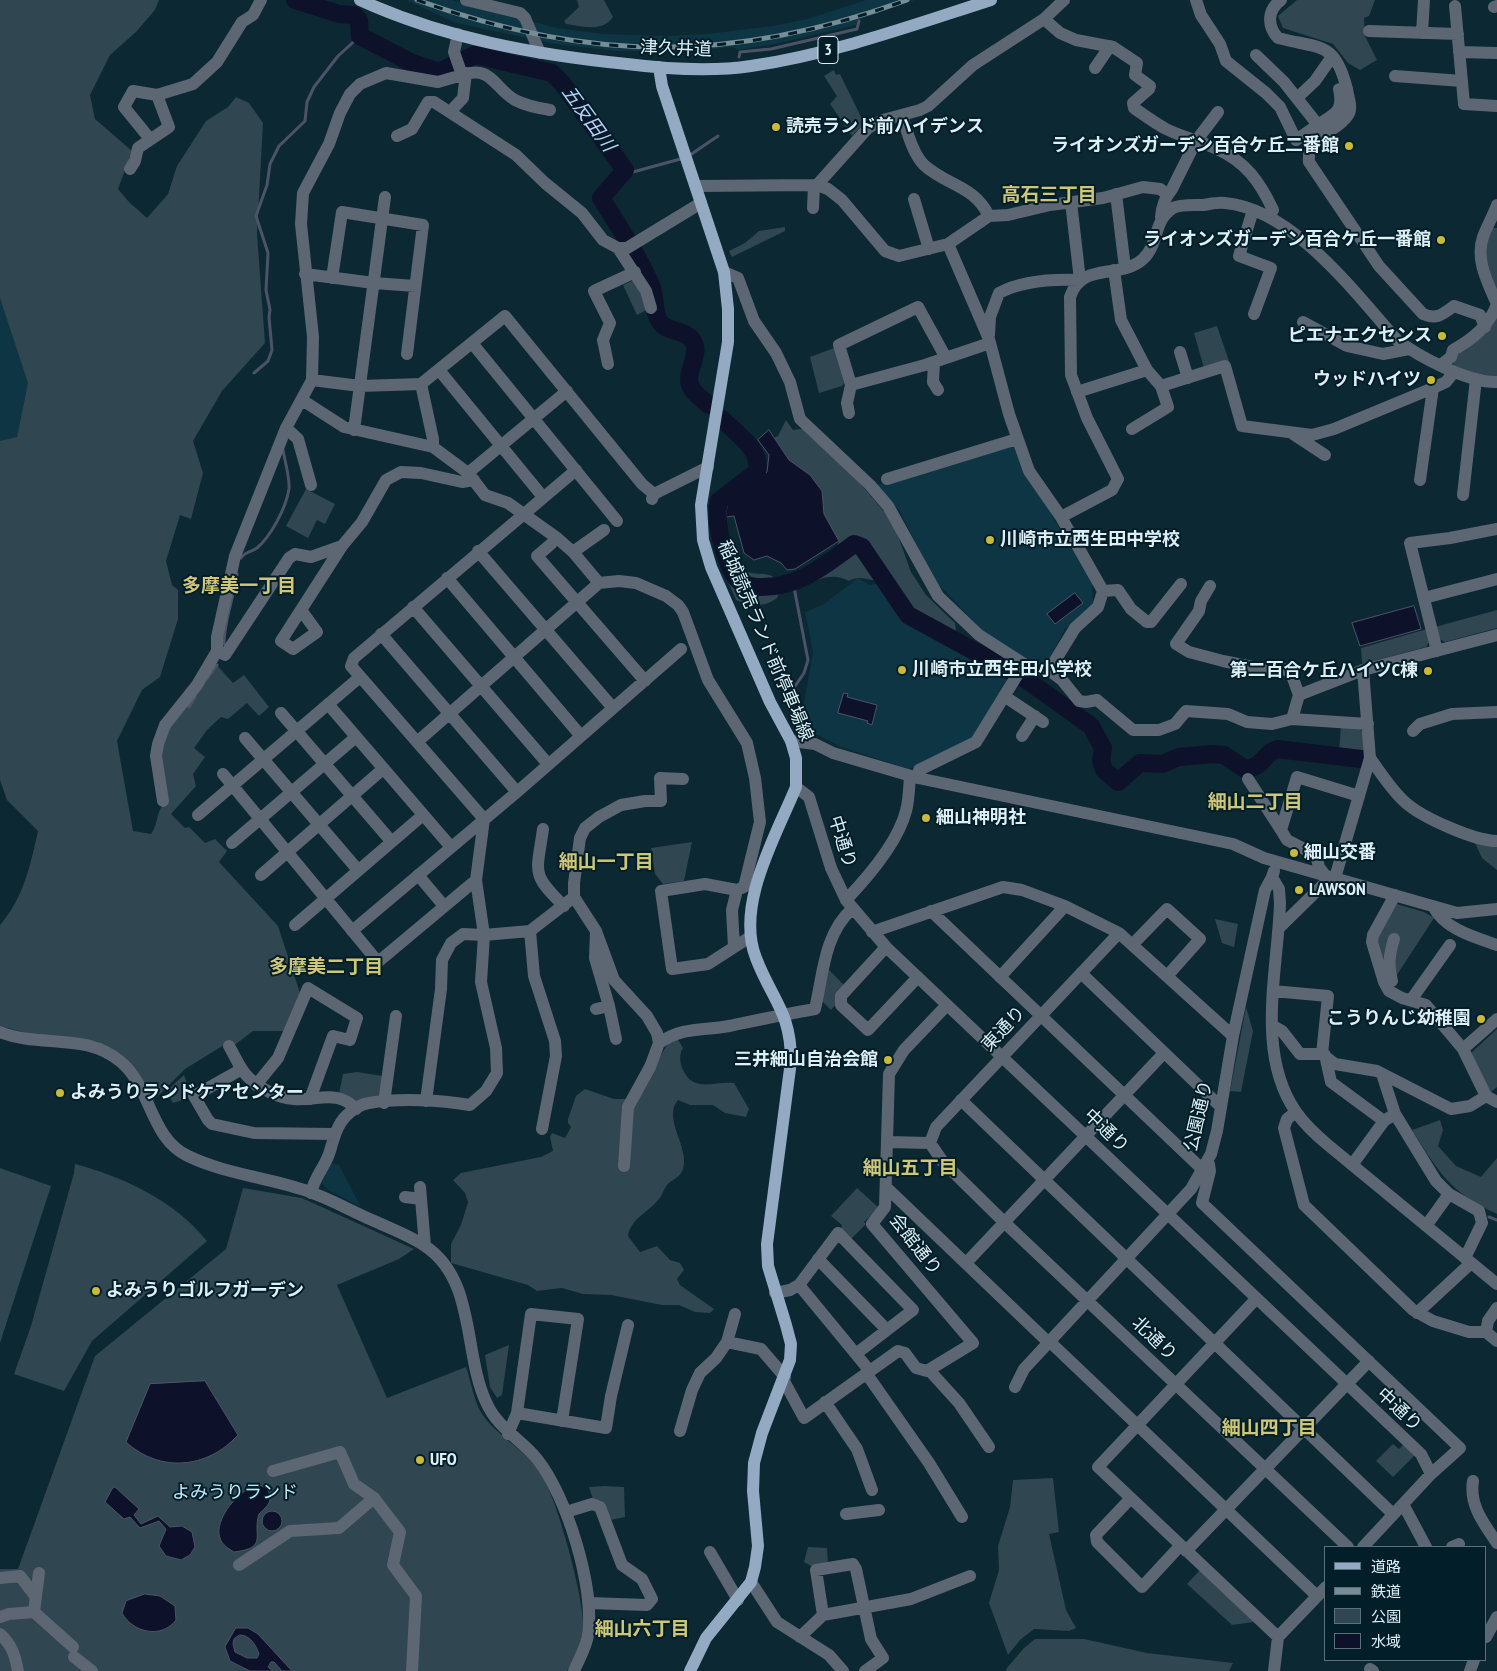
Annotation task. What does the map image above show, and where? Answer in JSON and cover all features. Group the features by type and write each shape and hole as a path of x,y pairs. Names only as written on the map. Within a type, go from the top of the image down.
{"main road":[{"name":"津久井道","path":"360,0 389,13 458,34 540,53 659,67 722,68 769,63 826,51 991,0"},
{"name":"稲城読売ランド前停車場線","path":"659,67 662,86 724,272 728,309 728,342 702,505 703,540 711,567 796,758 796,787 751,902 750,936 755,956 784,1014 791,1037 791,1061 767,1244 768,1266 791,1344 790,1360 785,1379 762,1434 754,1463 752,1492 758,1546 751,1582 738,1600 712,1624 690,1671"}],"street":[{"path":"150,139 124,107 133,91 156,95 193,84 217,62 242,22 253,15 261,0"},
{"path":"466,0 520,13 526,18 540,53"},
{"path":"813,208 815,185 868,128 883,120 902,116 928,106 973,65 1044,19 1064,0"},
{"path":"1196,0 1201,15 1215,36 1226,61 1266,93 1280,107 1296,140 1340,109 1342,103 1334,70 1329,61 1294,42"},
{"path":"1281,0 1270,15 1270,27 1278,38 1323,48 1334,56 1340,66 1351,111 1347,118 1315,141 1308,152 1309,162 1379,266 1423,314 1432,318 1440,316 1454,306 1464,308 1480,315 1485,327"},
{"path":"1422,33 1424,0"},
{"path":"1455,6 1464,104 1497,106"},
{"path":"1044,19 1060,33 1076,40 1110,46 1137,63 1135,75 1150,86 1149,90 1133,103 1134,108 1165,129 1217,148 1257,178 1273,210 1269,217"},
{"path":"1369,31 1458,34"},
{"path":"450,112 463,98 461,69 454,52 458,34"},
{"path":"1095,68 1110,46"},
{"path":"1459,52 1497,53"},
{"path":"1256,55 1284,82 1318,125"},
{"path":"1296,98 1315,81 1329,61"},
{"path":"163,801 156,756 158,744 165,725 197,685 217,651 217,636 235,556 286,428 312,380 313,337 301,224 304,193 329,144 340,113 350,94 360,84 386,73 438,82 461,69 476,71 492,78 513,99 523,104 550,110"},
{"path":"1395,76 1462,81"},
{"path":"130,170 135,161 138,148 168,127 156,95"},
{"path":"397,136 412,129 428,102 434,102 516,155 545,184 582,213 603,240 626,247 701,203"},
{"path":"1061,517 1112,490 1118,479 1087,418 1071,375 1070,297 1075,285 1080,280 1090,275 1119,269 1145,258 1162,217 1162,207 1167,194 1172,190 1196,141 1218,112"},
{"path":"902,116 924,165 972,194 989,216"},
{"path":"696,186 815,185 828,189 842,200 885,251 899,256 948,244 989,216 1008,216 1050,204 1116,194 1143,187 1160,189 1167,194"},
{"path":"1116,194 1121,320 1147,370 1161,386 1168,407 1132,429"},
{"path":"354,430 385,197"},
{"path":"914,199 929,249"},
{"path":"1070,202 1080,280"},
{"path":"1162,217 1174,206 1225,203 1253,210 1269,217 1307,244 1326,262 1397,340 1409,349 1442,364 1454,372 1476,379 1497,382"},
{"path":"1442,364 1451,357 1453,350 1468,342 1485,327 1497,304 1485,277 1480,254 1483,238 1497,205"},
{"path":"1253,210 1239,256 1271,268 1253,308"},
{"path":"332,278 342,212 423,225 407,354"},
{"path":"948,244 990,341 1017,439 1029,471 1061,517 1103,591 1098,607 1075,628 1053,664 1047,669"},
{"path":"626,247 635,272 646,290 651,308"},
{"path":"608,364 603,340 610,323 594,291 635,272"},
{"path":"724,272 738,278 754,321 776,353 790,382 800,419 870,485 888,506 938,596 979,635 1032,669 1047,669 1062,680 1079,700 1086,702 1097,700 1133,730 1159,730 1175,724 1186,711 1228,714 1247,722 1272,724 1292,719 1368,724"},
{"path":"305,274 374,284 415,286"},
{"path":"990,341 990,317 999,293 1009,287 1065,279 1080,280"},
{"path":"849,413 847,403 850,385 839,345 918,307 940,360 933,382 938,390"},
{"path":"312,380 360,386 421,384 505,316 653,496 708,467"},
{"path":"1304,322 1334,341 1356,348 1383,354 1409,349"},
{"path":"850,385 940,360 990,341"},
{"path":"472,343 617,521"},
{"path":"1180,352 1188,378"},
{"path":"1161,386 1225,366 1242,426 1312,435 1334,429 1434,388 1446,382 1454,372"},
{"path":"439,370 543,497"},
{"path":"1077,392 1147,370"},
{"path":"1463,494 1476,379"},
{"path":"421,384 433,447"},
{"path":"1420,480 1434,388"},
{"path":"301,610 342,546 362,522 386,480 401,472 421,473 462,482 471,477 502,446 566,392"},
{"path":"302,400 344,427 433,447 471,477 485,496 508,503 524,513 573,552 599,583"},
{"path":"286,428 298,440 311,485"},
{"path":"1293,434 1325,455"},
{"path":"887,479 1017,439"},
{"path":"311,1193 313,1184 329,1155 335,1134 345,1117 356,1109 368,1103 384,1102 426,1101 470,1105 486,1091 497,1073 496,1048 480,982 484,935 476,880 484,819 351,666 354,658 478,551 576,470"},
{"path":"1437,651 1410,543 1497,529"},
{"path":"573,552 604,530"},
{"path":"551,544 537,556 645,681"},
{"path":"217,651 225,655 289,558 295,554 311,556 342,546"},
{"path":"478,551 613,708"},
{"path":"447,578 581,736"},
{"path":"1424,598 1497,579"},
{"path":"417,742 599,583 619,581 636,583 666,596 678,605 683,612 708,680 747,743 756,778 760,822 744,887 737,890 705,884 661,891 672,969 708,964 750,936"},
{"path":"1103,591 1118,590 1131,609 1147,622 1151,622 1181,584"},
{"path":"1210,586 1201,601 1199,612 1176,644 1189,652 1223,662 1257,668 1284,668 1291,673 1299,695 1292,719"},
{"path":"413,607 548,764"},
{"path":"382,634 517,792"},
{"path":"1299,695 1363,670 1497,636"},
{"path":"352,930 517,792 681,649"},
{"path":"659,1043 670,1036 686,1030 728,1026 816,1009 823,960 849,905 893,838 906,814 914,777 929,764 976,742 1024,664"},
{"path":"1279,928 1330,877 1359,796 1370,758 1363,670"},
{"path":"198,815 264,761 360,677"},
{"path":"1004,696 1039,719 1022,736"},
{"path":"328,704 451,847"},
{"path":"1413,730 1420,724 1452,714 1497,712"},
{"path":"281,713 391,841"},
{"path":"232,843 356,737"},
{"path":"245,738 358,870"},
{"path":"790,741 815,744 833,753 914,777 1234,844 1277,862 1433,906 1465,913 1497,909"},
{"path":"1370,758 1394,791 1407,804 1478,840 1497,841"},
{"path":"261,875 383,769"},
{"path":"223,774 378,962 476,880"},
{"path":"1281,830 1297,777 1359,796"},
{"path":"624,1166 628,1107 650,1067 659,1043 657,1033 647,1016 614,980 596,931 574,897 580,838 585,828 599,817 621,806 645,801 661,801 660,778 683,779"},
{"path":"1248,779 1287,840 1316,855 1319,867 1330,877"},
{"name":"中通り","path":"796,787 810,797 831,868 849,905 872,932 1421,1454 1431,1474"},
{"path":"295,925 423,815"},
{"path":"543,829 537,873 543,885 564,906"},
{"name":"公園通り","path":"1016,1387 1024,1369 1191,1189 1211,1154 1233,1036 1264,890 1272,877 1277,862"},
{"path":"418,875 444,906"},
{"path":"1272,877 1280,896 1273,991 1273,1026 1278,1070 1285,1092 1296,1112 1316,1135 1468,1261 1496,1281"},
{"path":"872,932 1003,887 1022,890 1065,906 1119,933 1168,975 1233,1036"},
{"path":"734,947 732,910 737,890"},
{"path":"1273,1026 1282,1031 1300,1054 1324,1055 1335,1064 1377,1071 1451,1109 1470,1106 1492,1099 1464,1049 1426,1005 1389,991 1386,986 1372,942 1373,935 1395,895"},
{"path":"426,1101 441,989 442,960 451,943 463,934 484,935 530,931 574,897"},
{"path":"1000,977 1065,906"},
{"path":"1433,906 1438,918 1473,937 1497,945"},
{"path":"1133,944 1168,909 1200,939 1168,975"},
{"path":"932,911 1203,1170"},
{"path":"530,931 534,976 555,1040 556,1056 542,1129"},
{"path":"596,931 595,958 610,1006 616,1039"},
{"name":"東通り","path":"934,1149 936,1126 1119,933"},
{"path":"1386,986 1392,982 1388,960 1394,940"},
{"path":"1411,1000 1450,945"},
{"path":"886,947 841,996 841,1005 868,1030 918,977"},
{"path":"1081,973 1221,1106"},
{"path":"256,1084 278,1058 308,988 357,1018 350,1040 333,1036 310,1099"},
{"path":"1273,991 1328,996 1324,1055 1330,1082 1389,1118 1436,1181 1449,1194 1479,1211 1482,1224 1468,1261 1417,1312"},
{"name":"会館通り","path":"928,1370 973,1343 872,1224 885,1208 889,1074 904,1050 947,1005"},
{"path":"596,1009 610,1006"},
{"path":"384,1102 396,1016"},
{"path":"1464,1049 1497,1019"},
{"path":"0,1032 15,1038 69,1041 91,1045 108,1053 123,1063 134,1077 163,1134 186,1156 251,1177 311,1193 425,1246 443,1262 454,1279 462,1304 485,1401 498,1423 538,1460 548,1474 566,1512 589,1603 585,1647 574,1671"},
{"path":"229,1046 242,1069 256,1084 281,1098 310,1099 332,1096 350,1103 356,1109"},
{"path":"966,1263 1164,1053"},
{"path":"242,1069 194,1096 212,1124 254,1133 335,1134"},
{"path":"1352,1165 1389,1118 1382,1074"},
{"path":"961,1100 1394,1514"},
{"path":"1296,1112 1287,1119 1284,1128 1304,1204 1417,1312 1433,1321 1469,1332 1486,1332 1497,1341"},
{"path":"887,1142 934,1149"},
{"name":"北通り","path":"934,1149 1004,1222 1347,1546"},
{"path":"1211,1154 1208,1166 1210,1171 1202,1203 1460,1448 1431,1474 1363,1546"},
{"path":"887,1188 1226,1510 1321,1592 1278,1637 1274,1671"},
{"path":"404,1196 420,1193 425,1246"},
{"path":"1426,1226 1449,1194"},
{"path":"775,1293 790,1290 799,1285 838,1233 913,1310 857,1354"},
{"path":"818,1259 887,1330"},
{"path":"799,1285 857,1354 962,1517"},
{"path":"1256,1299 1098,1467 1278,1637"},
{"path":"1486,1332 1488,1321 1497,1308"},
{"path":"508,1434 517,1413 531,1314 578,1319 562,1421"},
{"path":"680,1431 692,1390 700,1373 716,1358 727,1342 735,1314"},
{"path":"517,1413 606,1428 611,1396 628,1325"},
{"path":"727,1342 761,1349 785,1379 804,1418 898,1350 905,1352 916,1368 928,1370 958,1403 989,1447"},
{"path":"1130,1498 1096,1536 1097,1542 1142,1587 1226,1510 1368,1361"},
{"path":"825,1402 856,1449 872,1490"},
{"path":"273,1471 340,1452 354,1484 374,1498 400,1532 393,1565 416,1596 412,1671"},
{"path":"1473,1481 1471,1492 1474,1503 1497,1544"},
{"path":"239,1565 290,1531 339,1528 374,1498"},
{"path":"566,1512 592,1504 600,1507 622,1565 642,1579 652,1599 647,1605 589,1603"},
{"path":"1404,1504 1425,1546"},
{"path":"846,1514 878,1510"},
{"path":"710,1552 738,1600"},
{"path":"824,1615 816,1570 852,1564 856,1569 871,1640 883,1658 865,1671"},
{"path":"34,1612 39,1573"},
{"path":"0,1578 20,1576 36,1598"},
{"path":"800,1637 824,1615 911,1599 970,1576"},
{"path":"751,1582 777,1622 829,1655 843,1671"},
{"path":"0,1617 9,1614 34,1612 92,1671"},
{"path":"1487,1635 1497,1617"},
{"path":"0,1634 10,1643 16,1656 18,1671"}],"shaded area":[{"path":"406,0 452,0 557,28 603,34 667,36 707,34 773,26 807,19 866,0 915,0 858,20 856,25 775,44 738,50 732,47 697,51 617,51 555,44 456,23"},
{"path":"0,269 58,367 0,601"},
{"name":"川崎市立西生田中学校","path":"1013,443 1024,474 1049,510 1084,570 1092,578 1093,606 1065,629 1047,663 1035,664 985,633 935,581 899,510 874,486"},
{"name":"川崎市立西生田小学校","path":"858,578 870,585 880,583 910,624 951,645 1010,680 972,740 909,769 841,747 800,726 813,652 805,612 824,604"},
{"path":"331,1163 339,1165 361,1207 328,1190 322,1183"}],"green space":[{"path":"0,0 159,0 155,10 136,32 110,55 90,95 95,119 132,151 118,189 147,218 168,194 177,166 206,121 228,107 236,97 249,103 263,123 257,234 265,343 222,391 193,441 203,473 191,519 180,515 166,561 172,585 178,590 178,619 160,677 142,690 117,741 133,831 151,834 161,808 166,801 160,751 171,723 214,662 233,683 244,675 269,707 259,716 247,703 228,719 221,717 207,730 194,748 205,757 193,774 196,786 171,814 185,828 189,827 205,843 215,839 227,851 219,862 278,926 300,993 285,1031 253,1031 236,1044 224,1045 185,1069 153,1101 98,1042 69,1037 34,1035 0,1026 0,925 15,903 25,881 38,831 7,800 0,780 0,441 17,437 28,383 0,298"},
{"path":"577,0 604,0 613,17 598,27 566,24 564,21 579,7"},
{"path":"1297,0 1375,0 1369,16 1364,18 1365,36 1377,60 1360,70 1348,63 1333,44 1283,28 1278,16"},
{"path":"834,70 836,75 840,74 864,123 852,136 830,104 837,96 824,76"},
{"path":"785,227 785,231 732,257 729,251 745,243 759,231"},
{"path":"1492,228 1497,228 1497,294 1483,253"},
{"path":"634,280 648,309 637,315 623,285"},
{"path":"1497,318 1497,378 1477,376 1453,365 1457,354"},
{"path":"1217,326 1229,361 1204,368 1194,333"},
{"path":"834,348 844,383 842,386 819,393 810,357"},
{"path":"786,420 793,430 806,428 859,482 893,522 911,572 926,595 955,623 956,630 948,640 913,621 881,580 857,578 849,581 833,577 823,578 807,584 798,575 837,548 839,541 823,514 822,491 810,475 789,460 774,438 778,436"},
{"path":"306,489 335,504 325,524 317,520 308,538 286,526"},
{"path":"738,565 748,572 768,575 777,580 778,597 768,603 758,605 736,600 724,572 726,568"},
{"path":"1497,610 1497,628 1445,642 1438,638 1435,627"},
{"path":"1427,629 1430,641 1426,647 1362,664 1361,648"},
{"path":"1341,725 1357,726 1363,733 1363,755 1339,753"},
{"path":"692,842 684,881 663,884 655,874 651,848"},
{"path":"1475,843 1497,846 1497,870 1482,858"},
{"path":"1397,904 1424,912 1434,918 1393,981 1389,982 1377,938"},
{"path":"1215,919 1238,924 1234,947 1222,943"},
{"path":"826,967 844,985 836,1004 831,1010 820,999"},
{"path":"1246,1007 1253,1031 1241,1092 1230,1091"},
{"path":"1497,1029 1497,1087 1490,1093 1471,1053"},
{"path":"677,1038 683,1048 680,1060 682,1068 692,1081 698,1084 734,1083 749,1109 746,1117 725,1113 713,1105 690,1105 678,1100 673,1116 683,1152 683,1169 667,1185 655,1204 636,1220 628,1236 640,1252 657,1246 670,1260 680,1263 684,1270 677,1279 680,1285 714,1309 710,1313 695,1312 679,1305 662,1305 611,1295 583,1294 562,1288 537,1291 528,1285 451,1263 451,1244 461,1225 468,1202 465,1193 453,1180 461,1173 541,1157 553,1151 550,1137 552,1133 565,1138 571,1127 568,1119 576,1096 585,1089 614,1099 628,1099 647,1079 668,1043"},
{"path":"357,1072 383,1076 379,1100 357,1101 339,1094 343,1074"},
{"path":"184,1075 189,1089 183,1093 186,1099 173,1103 166,1091"},
{"path":"1440,1120 1443,1130 1438,1146 1456,1166 1481,1177 1497,1158 1497,1214 1456,1189 1438,1169 1412,1130"},
{"name":"よみうりゴルフガーデン","path":"75,1164 112,1176 147,1192 180,1214 207,1241 92,1341 64,1391 14,1374 31,1326"},
{"path":"0,1168 51,1186 0,1343"},
{"name":"よみうりランド","path":"243,1188 302,1198 414,1249 399,1259 337,1285 387,1398 466,1367 482,1414 495,1429 535,1465 541,1474 561,1523 582,1607 583,1628 581,1641 567,1671 0,1671 0,1569 18,1569 95,1356 226,1249"},
{"path":"857,1188 879,1208 864,1222 866,1224 851,1239 841,1229 842,1225 831,1216"},
{"path":"509,1345 502,1395 497,1398 490,1387 485,1355"},
{"path":"1393,1444 1399,1449 1404,1444 1415,1455 1393,1477 1376,1461"},
{"path":"1053,1478 1059,1532 1049,1534 1066,1610 1076,1628 1069,1631 1034,1629 1020,1640 1008,1655 989,1603 999,1570 998,1546 1010,1507 1013,1480"},
{"path":"589,1487 624,1487 625,1517 610,1520 593,1499"},
{"path":"808,1547 827,1548 828,1564 813,1567 804,1562"},
{"path":"1200,1570 1254,1622 1232,1625 1187,1584"},
{"path":"1035,1639 1084,1639 1147,1653 1233,1663 1229,1671 1007,1671 1006,1669 1024,1648"}],"water":[{"path":"769,430 789,460 810,475 822,491 824,514 839,541 795,569 787,570 781,563 767,556 754,560 744,553 734,516 726,517 727,505 767,472 769,455 758,440"},
{"path":"1075,593 1083,603 1055,624 1047,614"},
{"path":"1414,606 1421,629 1360,646 1352,623"},
{"path":"844,693 848,694 847,697 877,705 872,725 867,723 868,721 838,713"},
{"path":"205,1381 238,1435 226,1446 212,1455 183,1463 153,1459 139,1452 126,1442 150,1384"},
{"path":"259,1485 267,1488 270,1500 259,1514 257,1539 252,1547 234,1552 220,1538 220,1522 236,1498 252,1487"},
{"path":"115,1487 139,1509 134,1515 141,1524 158,1516 170,1527 182,1526 192,1532 195,1547 190,1555 181,1560 166,1556 159,1546 166,1529 159,1521 140,1528 130,1517 124,1519 105,1502"},
{"path":"272,1511 279,1514 282,1521 279,1528 272,1531 265,1528 262,1521 265,1514"},
{"path":"145,1594 160,1596 175,1606 176,1620 170,1626 163,1630 148,1631 140,1629 127,1620 122,1613 126,1601"},
{"path":"236,1628 248,1628 258,1634 292,1671 282,1671 274,1662 271,1662 268,1667 273,1671 250,1671 230,1661 225,1647","holes":["244,1635 254,1644 259,1654 257,1658 247,1658 235,1652 234,1639"]}],"waterway":[{"name":"五反田川","path":"295,0 339,14 354,15 359,20 360,36 410,62 439,72 475,55 552,73 562,83 625,170 601,198 646,274 653,290 656,314 660,322 667,328 690,337 693,341 695,353 690,371 690,383 692,389 709,405"},
{"path":"739,57 740,52 771,49 857,29 859,21"},
{"path":"254,373 268,361 272,350 270,310 266,290 268,253 256,216 267,185 270,164 279,146 305,121 307,102 314,87 338,56 360,36"},
{"path":"690,155 718,136"},
{"path":"625,170 633,172 684,158"},
{"name":"五反田川","path":"722,419 747,443 758,464 757,472 719,501 719,528 723,548 739,581 746,585 757,587 785,584 821,568 854,544 862,547 908,615 1014,673"},
{"path":"241,558 244,554 257,548 262,543 285,505 289,485 283,450"},
{"path":"224,644 237,574"},
{"path":"789,695 804,673 808,660 793,582"},
{"path":"207,679 217,665"},
{"name":"五反田川","path":"1021,676 1091,726 1103,748 1101,761 1104,770 1118,782 1140,763 1162,764 1179,757 1224,755 1245,769 1256,766 1277,749 1361,759"},
{"path":"189,707 195,697"},
{"path":"1489,1217 1497,1220"}],"railway":[{"path":"417,0 481,21 542,35 602,44 662,47 722,44 782,35 843,21 907,0"}],"place":[{"name":"読売ランド前ハイデンス","path":"776,127"},
{"name":"ライオンズガーデン百合ケ丘二番館","path":"1349,146"},
{"name":"ライオンズガーデン百合ケ丘一番館","path":"1441,240"},
{"name":"ピエナエクセンス","path":"1442,336"},
{"name":"ウッドハイツ","path":"1431,380"},
{"name":"川崎市立西生田中学校","path":"990,540"},
{"name":"川崎市立西生田小学校","path":"902,670"},
{"name":"第二百合ケ丘ハイツC棟","path":"1428,671"},
{"name":"細山神明社","path":"926,818"},
{"name":"細山交番","path":"1294,853"},
{"name":"LAWSON","path":"1299,890"},
{"name":"こうりんじ幼稚園","path":"1481,1019"},
{"name":"三井細山自治会館","path":"888,1060"},
{"name":"よみうりランドケアセンター","path":"60,1093"},
{"name":"よみうりゴルフガーデン","path":"96,1291"},
{"name":"UFO","path":"420,1460"}],"district":[{"name":"高石三丁目","path":"1049,196"},
{"name":"多摩美一丁目","path":"239,587"},
{"name":"細山二丁目","path":"1255,803"},
{"name":"細山一丁目","path":"606,863"},
{"name":"多摩美二丁目","path":"326,968"},
{"name":"細山五丁目","path":"910,1169"},
{"name":"細山四丁目","path":"1269,1429"},
{"name":"細山六丁目","path":"642,1630"}]}
